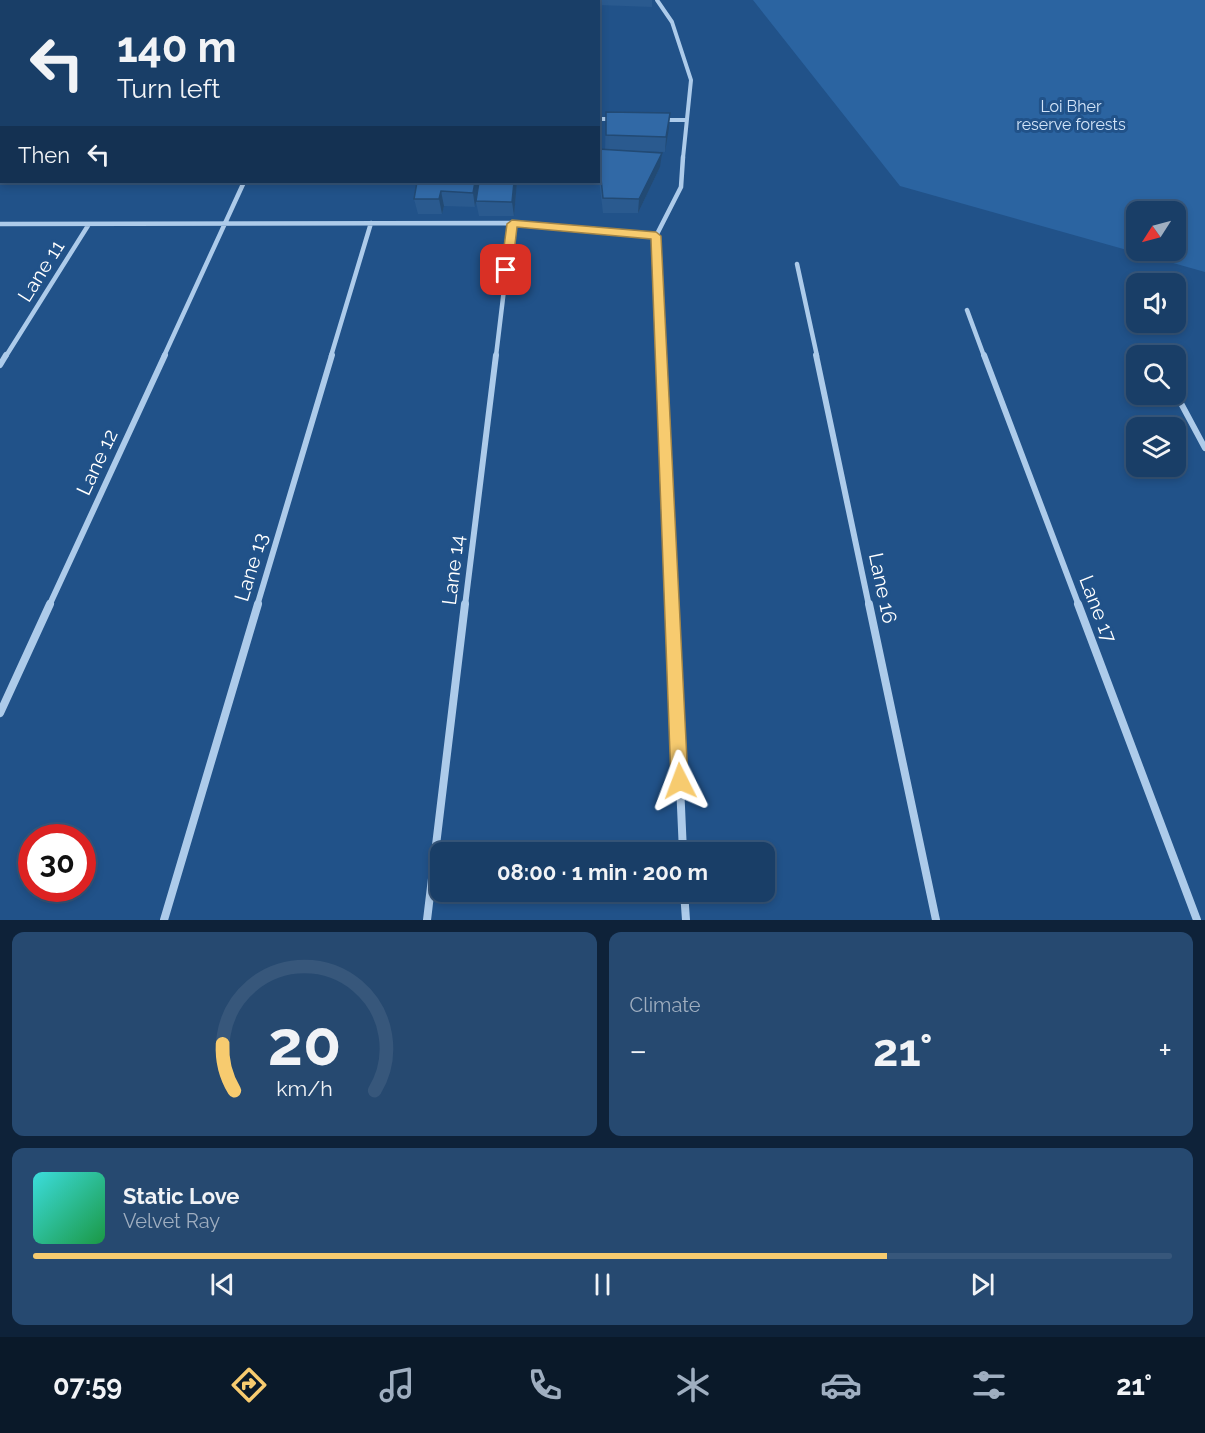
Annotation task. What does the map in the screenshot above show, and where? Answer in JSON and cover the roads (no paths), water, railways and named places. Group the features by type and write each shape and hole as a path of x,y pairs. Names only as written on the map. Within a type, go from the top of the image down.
{"street":[{"path":"657,0 672,22 691,80 685,120 681,187 656,236 683,842"},
{"path":"600,119 620,120"},
{"path":"652,120 685,120"},
{"name":"Lane 12","path":"0,713 244,183"},
{"path":"0,224 512,224 656,236"},
{"name":"Lane 11","path":"0,365 89,224"},
{"name":"Lane 13","path":"164,920 370,224"},
{"name":"Lane 14","path":"427,920 512,224"},
{"name":"Lane 16","path":"797,264 936,920"},
{"name":"Lane 17","path":"968,310 1197,920"},
{"path":"1182,405 1205,448"},
{"path":"685,902 686,920"}],"park label":[{"name":"Loi Bher reserve forests","path":"1071,115"}]}
